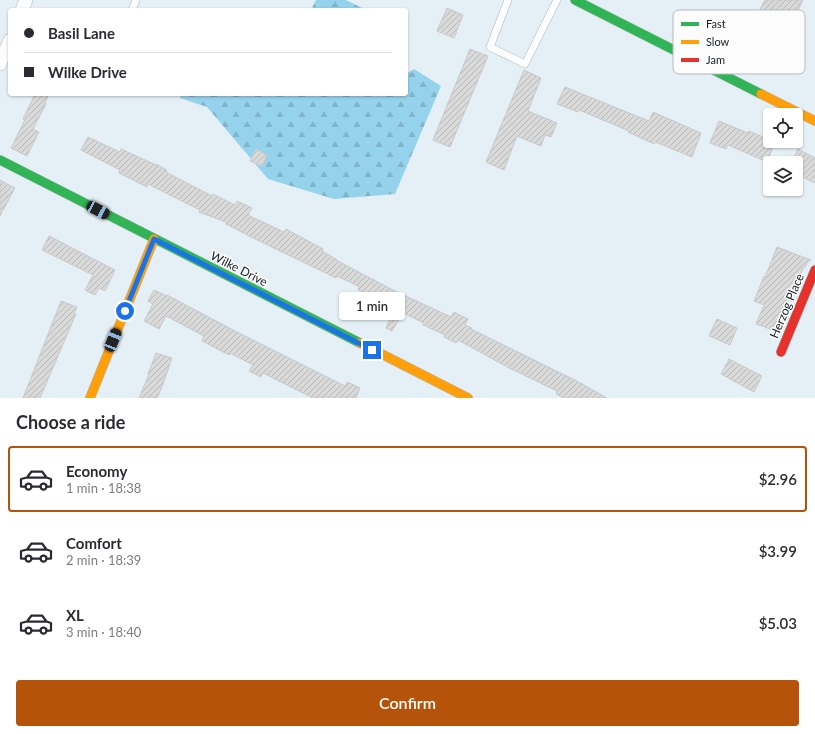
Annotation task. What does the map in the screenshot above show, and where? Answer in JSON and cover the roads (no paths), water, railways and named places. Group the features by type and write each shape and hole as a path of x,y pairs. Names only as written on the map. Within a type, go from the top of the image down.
{"street":[{"path":"575,0 673,49"},
{"path":"0,64 8,45"},
{"path":"722,74 815,121"},
{"name":"Wilke Drive","path":"0,160 468,398"},
{"path":"90,398 154,239"},
{"name":"Herzog Place","path":"781,352 815,270"}],"lane":[{"path":"508,0 490,47 525,64 556,0"}]}
